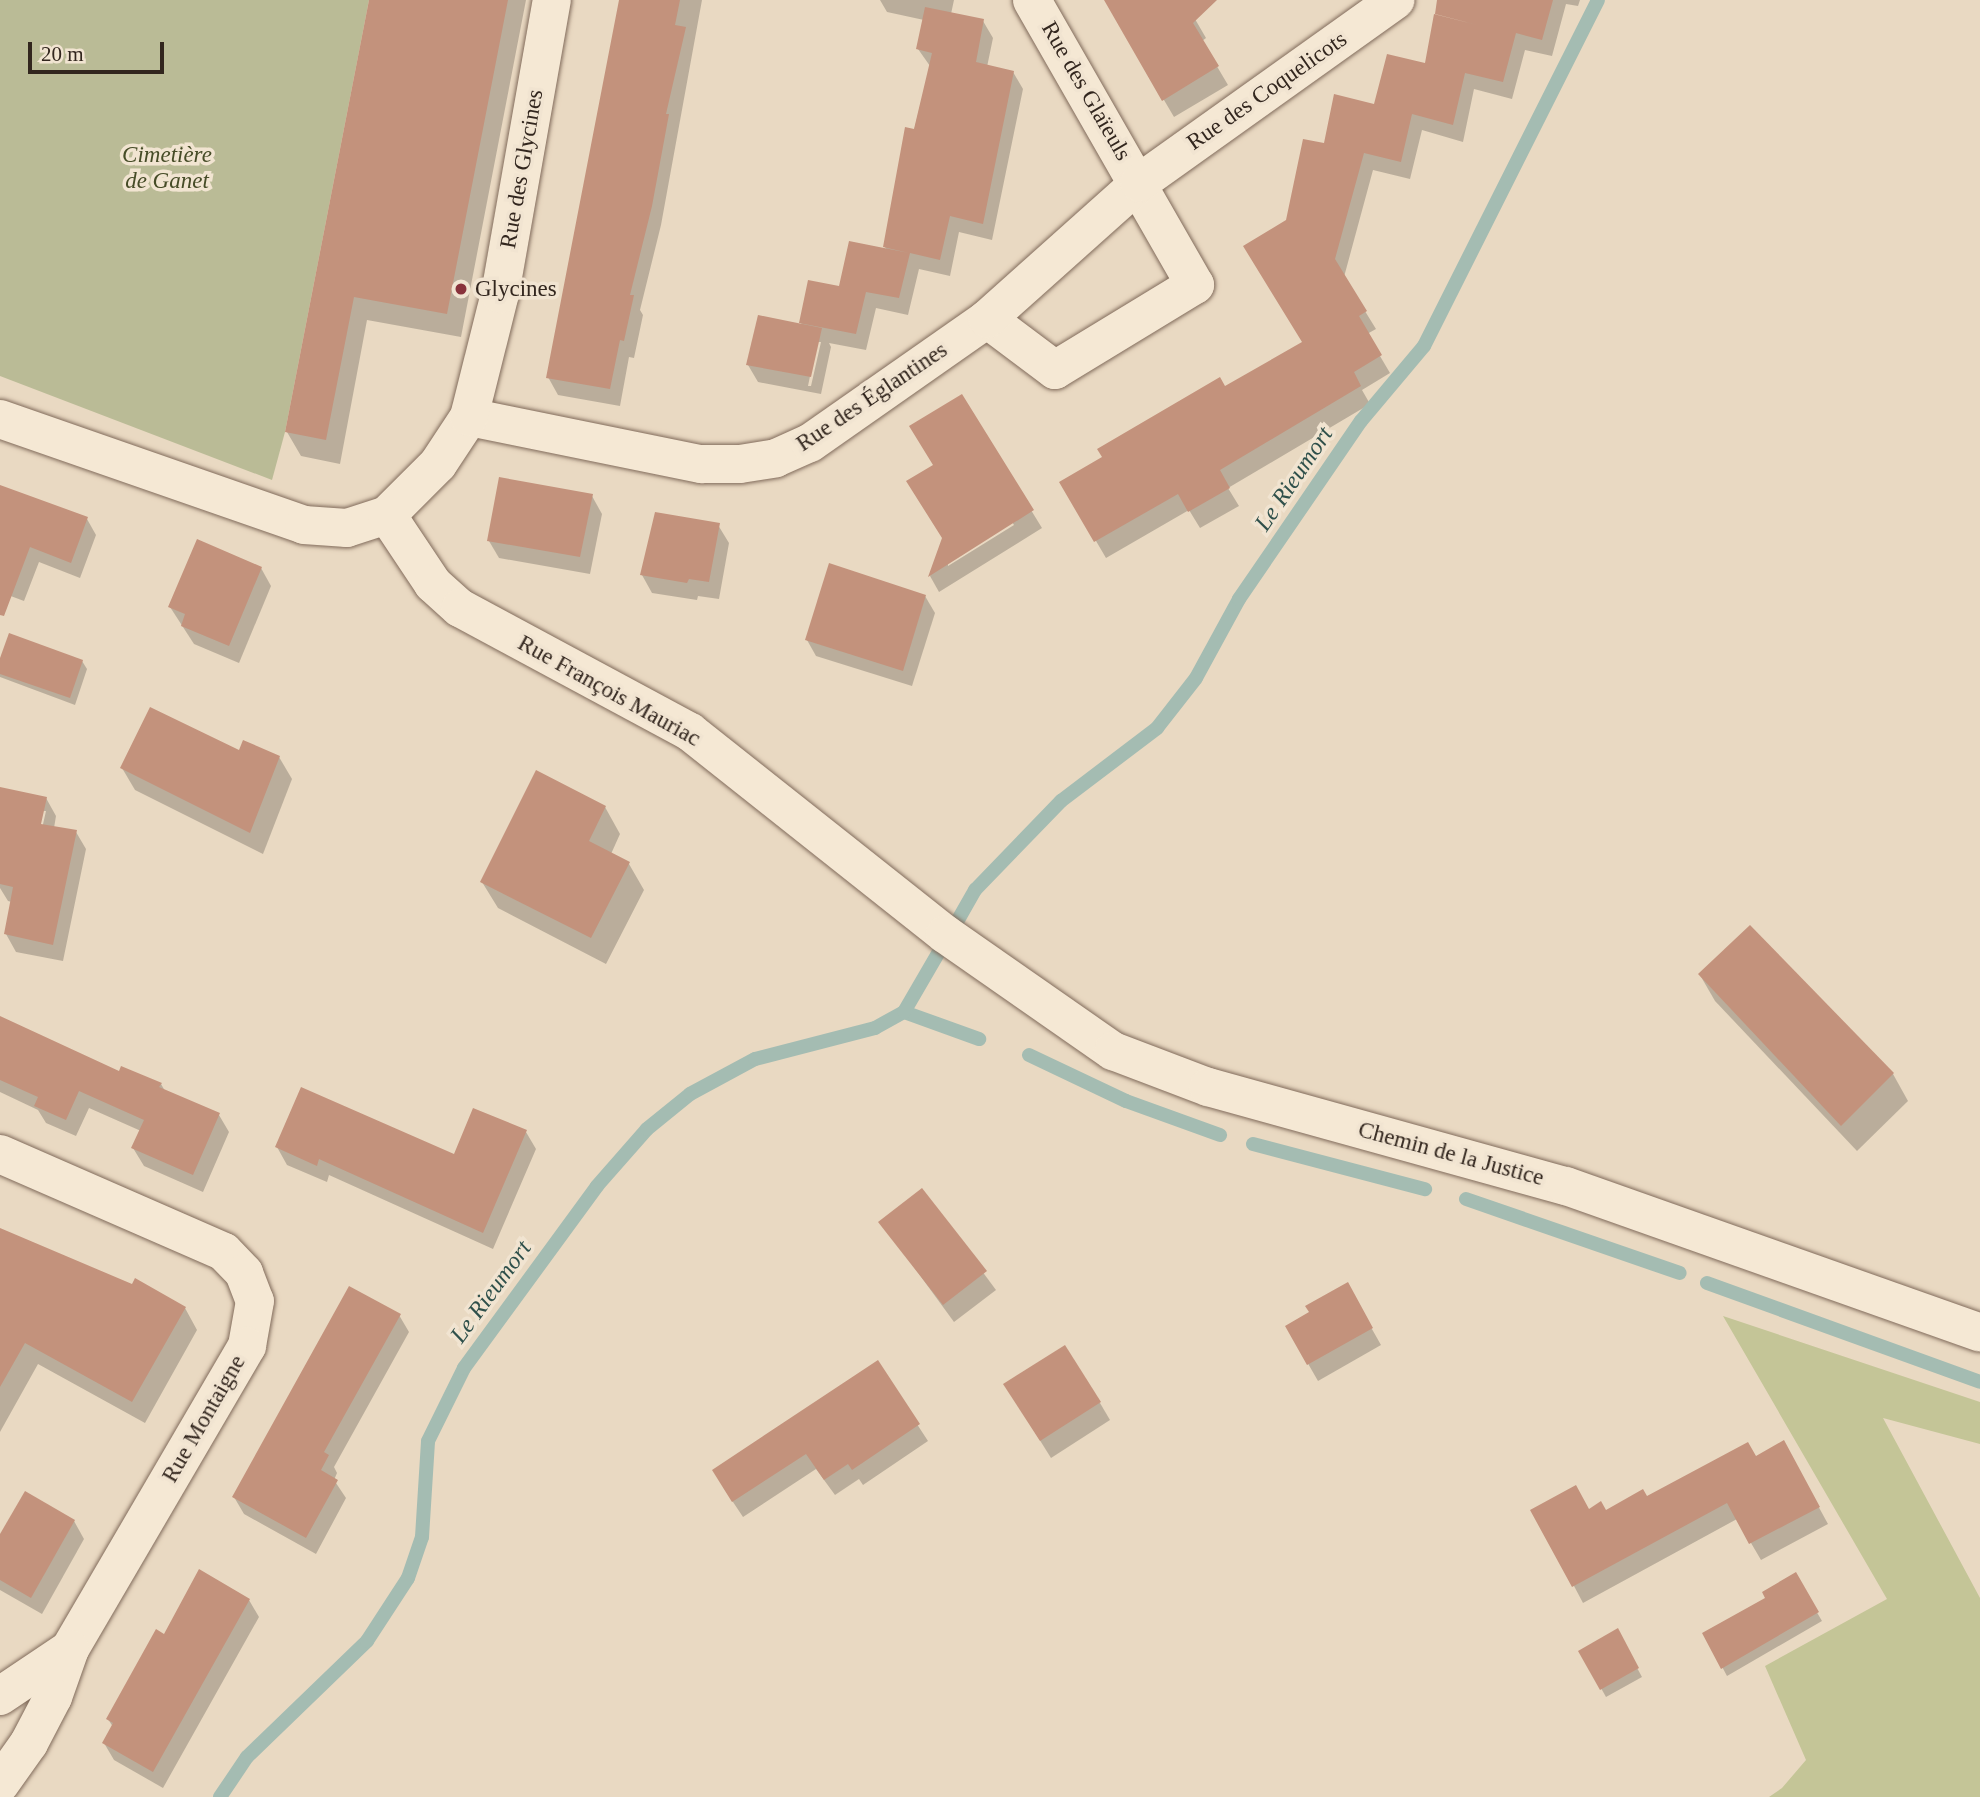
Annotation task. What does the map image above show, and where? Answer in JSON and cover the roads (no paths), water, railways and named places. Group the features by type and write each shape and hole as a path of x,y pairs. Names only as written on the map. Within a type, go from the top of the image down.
{"street":[{"name":"Rue des Glycines","path":"0,419 304,525 347,528 387,515 438,464 469,417 500,294 552,0"},
{"name":"Rue des Glaïeuls","path":"987,319 1055,370 1195,285 1032,0"},
{"name":"Rue des Coquelicots","path":"1139,183 1396,0"},
{"name":"Rue des Églantines","path":"469,417 701,464 740,464 764,460 810,443 987,319 1139,183"},
{"name":"Rue François Mauriac","path":"387,515 426,575 460,608 690,732 945,934"},
{"name":"Chemin de la Justice","path":"945,934 1113,1051 1208,1087 1566,1186 1980,1333"},
{"name":"Rue Montaigne","path":"0,1154 224,1252 244,1273 255,1301 247,1346 70,1648 53,1697 29,1743 0,1784"},
{"name":"Rue Montaigne","path":"0,1696 70,1648"}],"waterway":[{"name":"Le Rieumort","path":"954,927 975,890 1061,801 1157,728 1196,678 1239,599 1361,421 1424,346 1598,0"},
{"name":"Le Rieumort","path":"220,1797 247,1757 367,1641 408,1578 422,1537 428,1441 464,1368 597,1186 647,1129 690,1094 755,1059 875,1028 904,1012 943,945"},
{"path":"904,1012 979,1039"},
{"path":"1029,1055 1126,1101 1220,1135"},
{"path":"1253,1144 1425,1189"},
{"path":"1466,1199 1680,1273"},
{"path":"1707,1283 1980,1382"}],"place":[{"name":"Glycines","path":"461,289"}],"park label":[{"name":"Cimetière de Ganet","path":"167,168"}]}
